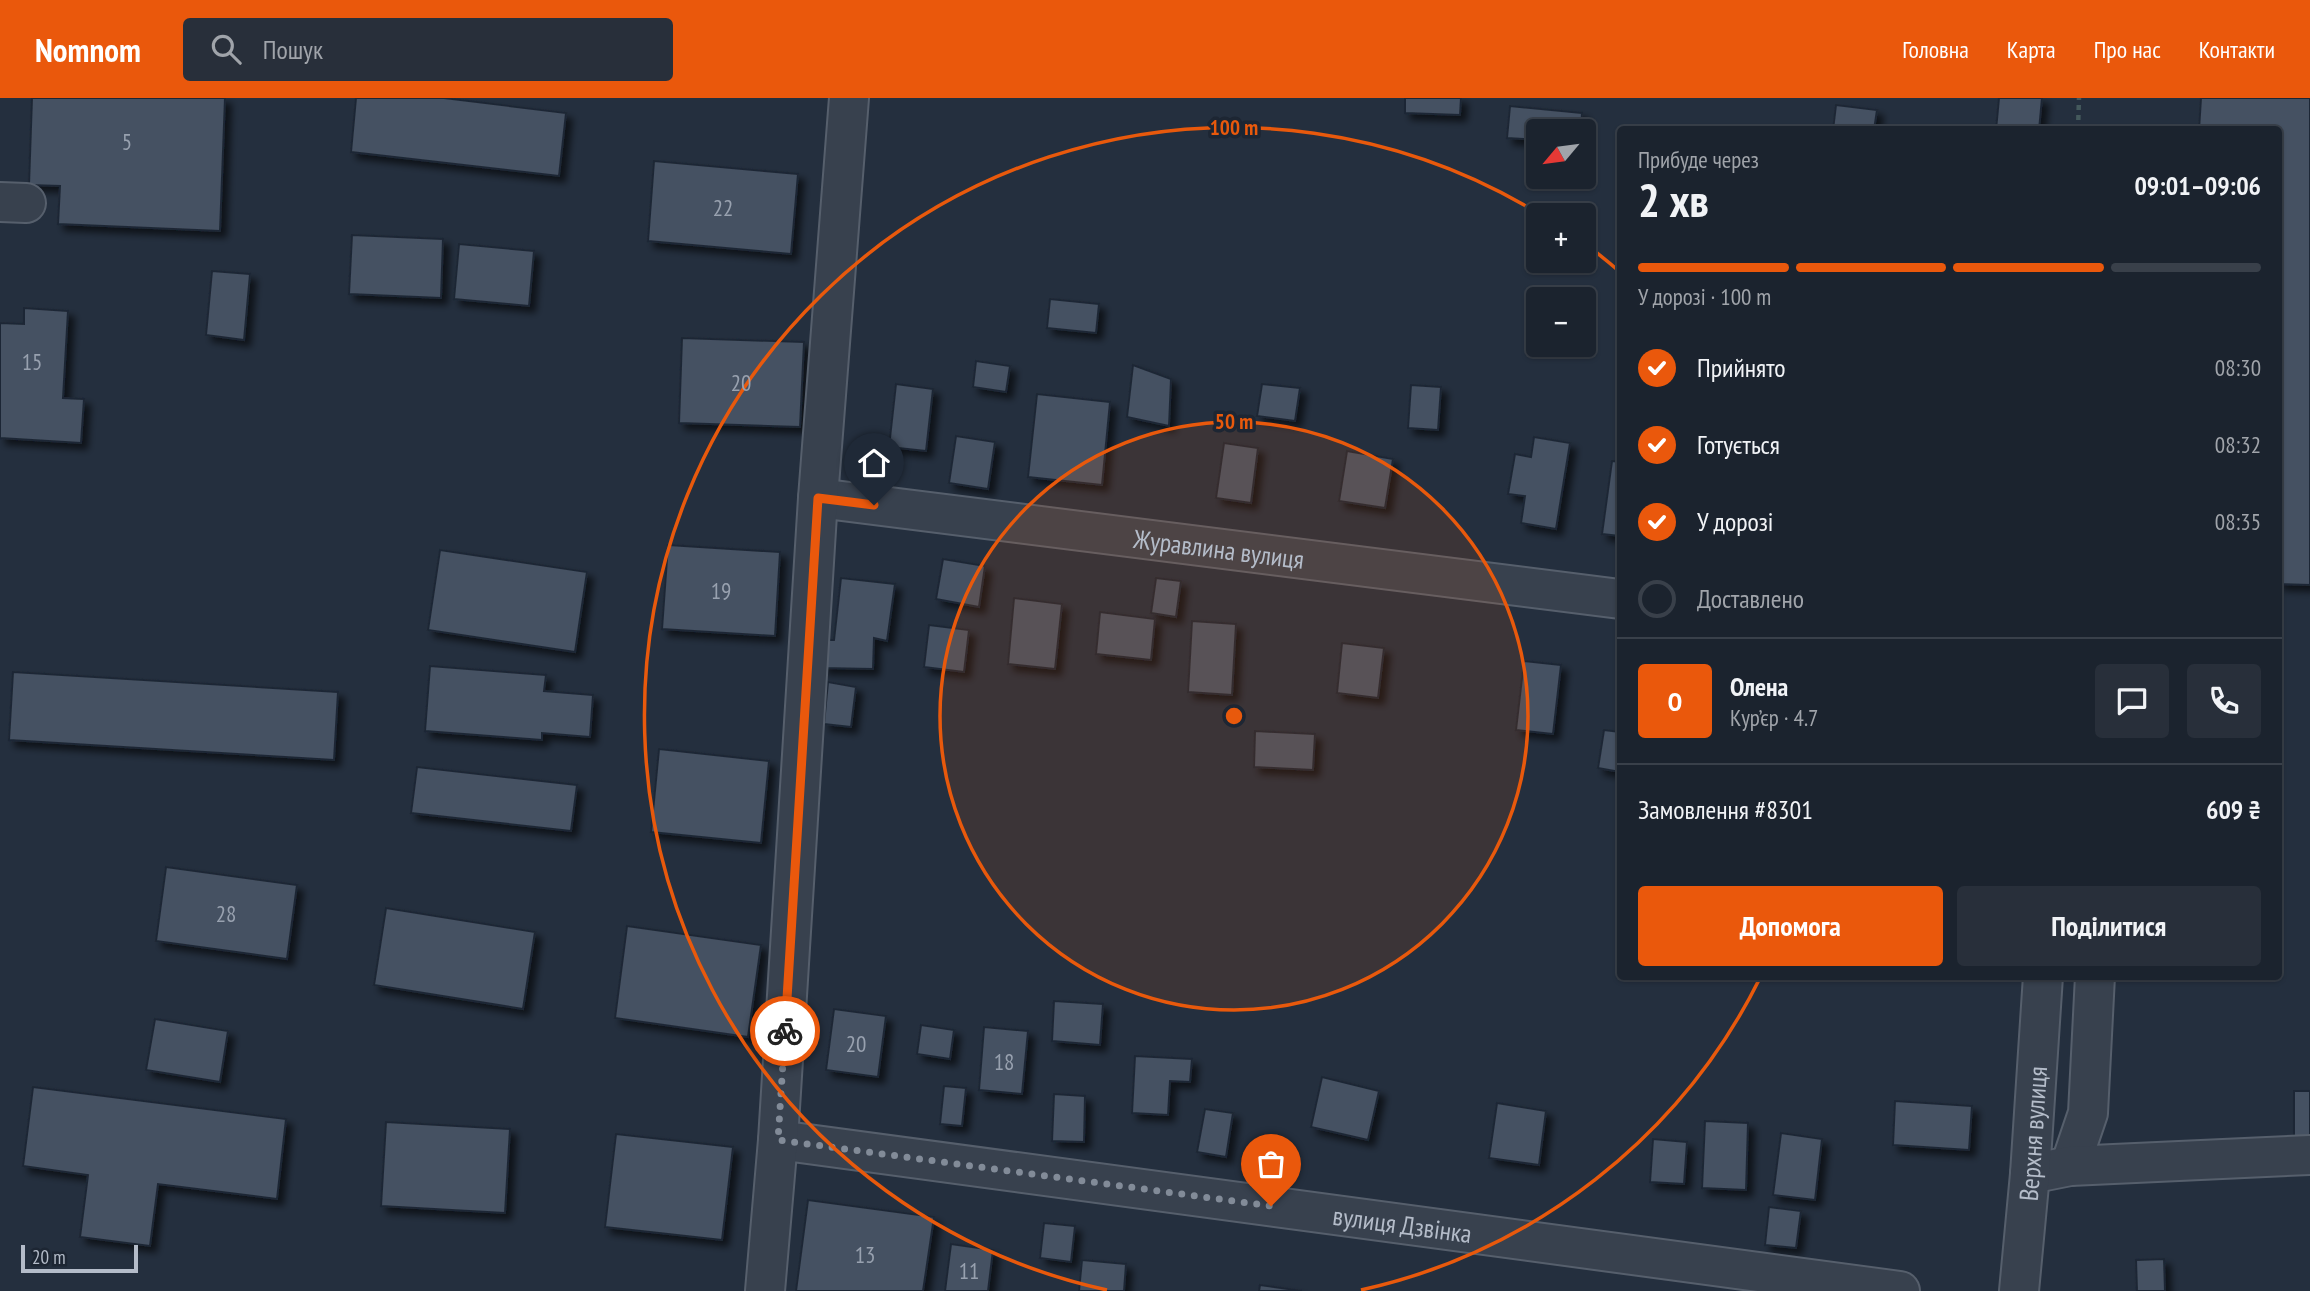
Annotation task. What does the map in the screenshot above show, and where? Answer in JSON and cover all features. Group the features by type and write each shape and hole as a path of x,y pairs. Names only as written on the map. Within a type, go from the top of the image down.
{"street":[{"path":"765,1291 778,1140 818,498 849,98"},
{"name":"Журавлина вулиця","path":"818,498 1617,599"},
{"name":"Верхня вулиця","path":"2019,1291 2043,980"},
{"path":"2070,1166 2088,1113 2095,980"},
{"name":"вулиця Дзвінка","path":"778,1140 1900,1291"},
{"path":"2029,1174 2070,1166 2310,1155"}],"path":[{"path":"2078,126 2079,98"}],"building":[{"path":"32,98 225,98 220,231 58,224 60,186 29,185"},
{"path":"356,98 444,98 566,113 559,176 351,152"},
{"path":"1405,98 1461,98 1460,115 1405,113"},
{"path":"1999,98 2042,98 2039,126 1996,126"},
{"path":"2201,98 2310,98 2310,585 2282,584 2282,126 2199,126"},
{"path":"1836,105 1877,110 1875,126 1833,126"},
{"path":"1510,106 1582,113 1582,119 1526,119 1526,139 1507,138"},
{"path":"654,161 798,174 791,254 648,241"},
{"path":"352,235 443,239 441,298 349,294"},
{"path":"459,244 534,251 529,306 454,299"},
{"path":"212,271 250,274 244,340 206,335"},
{"path":"1050,299 1099,304 1096,333 1047,328"},
{"path":"24,308 68,311 63,398 84,399 81,443 0,438 0,323 24,324"},
{"path":"682,338 804,342 800,427 679,423"},
{"path":"976,361 1010,366 1006,392 973,387"},
{"path":"1133,365 1171,379 1169,426 1127,417"},
{"path":"896,384 933,389 926,451 889,447"},
{"path":"1262,384 1300,388 1295,421 1257,416"},
{"path":"1411,385 1441,387 1438,430 1408,428"},
{"path":"1037,394 1110,402 1102,485 1028,477"},
{"path":"956,436 995,442 988,489 949,483"},
{"path":"1534,437 1570,443 1556,529 1521,523 1525,496 1508,494 1515,454 1531,457"},
{"path":"1224,443 1258,448 1251,503 1216,498"},
{"path":"1347,451 1393,459 1385,508 1339,501"},
{"path":"1612,461 1617,462 1617,536 1602,534"},
{"path":"668,545 780,552 775,636 662,629"},
{"path":"440,550 587,572 575,652 428,630"},
{"path":"943,559 985,566 979,607 936,599"},
{"path":"841,578 895,584 887,641 874,638 873,669 822,668 823,640 834,640"},
{"path":"1156,578 1181,581 1176,617 1151,613"},
{"path":"1014,598 1062,604 1055,669 1008,664"},
{"path":"1100,612 1155,619 1151,660 1096,654"},
{"path":"1192,621 1236,624 1232,695 1188,692"},
{"path":"929,625 969,630 964,672 924,667"},
{"path":"1342,643 1384,648 1378,698 1337,693"},
{"path":"1524,661 1561,665 1553,734 1516,730"},
{"path":"430,666 546,675 544,691 593,695 590,737 542,733 542,740 425,731"},
{"path":"13,672 338,692 334,760 9,740"},
{"path":"828,682 856,687 851,727 824,724"},
{"path":"1604,730 1617,732 1617,771 1598,768"},
{"path":"1255,731 1315,734 1313,770 1254,767"},
{"path":"659,749 769,761 761,843 651,832"},
{"path":"417,767 577,785 571,831 411,813"},
{"path":"166,867 297,885 287,959 156,941"},
{"path":"386,908 535,932 523,1009 374,985"},
{"path":"627,926 761,945 748,1037 615,1018"},
{"path":"1054,1001 1103,1004 1100,1045 1052,1041"},
{"path":"834,1009 886,1016 878,1077 826,1070"},
{"path":"155,1019 228,1031 220,1082 146,1070"},
{"path":"921,1025 954,1030 950,1059 917,1054"},
{"path":"984,1027 1028,1031 1022,1094 979,1090"},
{"path":"1135,1056 1192,1059 1190,1082 1170,1081 1168,1115 1132,1113"},
{"path":"1322,1077 1379,1091 1368,1140 1311,1127"},
{"path":"944,1086 966,1088 962,1126 940,1124"},
{"path":"33,1087 286,1119 277,1199 158,1184 150,1246 80,1237 88,1175 23,1166"},
{"path":"2294,1091 2310,1091 2310,1137 2294,1137"},
{"path":"1054,1094 1085,1096 1084,1142 1052,1141"},
{"path":"1895,1101 1972,1106 1969,1150 1893,1145"},
{"path":"1497,1103 1546,1111 1539,1165 1489,1158"},
{"path":"1205,1109 1233,1113 1226,1157 1197,1152"},
{"path":"1705,1121 1748,1123 1746,1190 1702,1188"},
{"path":"386,1122 510,1129 505,1213 381,1206"},
{"path":"1781,1133 1822,1139 1815,1200 1773,1195"},
{"path":"616,1134 733,1147 722,1240 605,1227"},
{"path":"1653,1139 1687,1142 1684,1184 1650,1182"},
{"path":"808,1200 934,1217 923,1291 796,1291"},
{"path":"1769,1207 1801,1211 1796,1248 1765,1245"},
{"path":"1044,1223 1075,1226 1071,1262 1040,1258"},
{"path":"951,1244 993,1250 988,1291 945,1291"},
{"path":"2164,1259 2165,1291 2137,1291 2136,1260"},
{"path":"1082,1260 1126,1264 1124,1291 1079,1291"},
{"path":"1260,1285 1302,1291 1259,1291"}],"way so far":[{"path":"785,1031 778,1140 1271,1206"}],"route":[{"path":"785,1031 818,498 874,505"}]}
